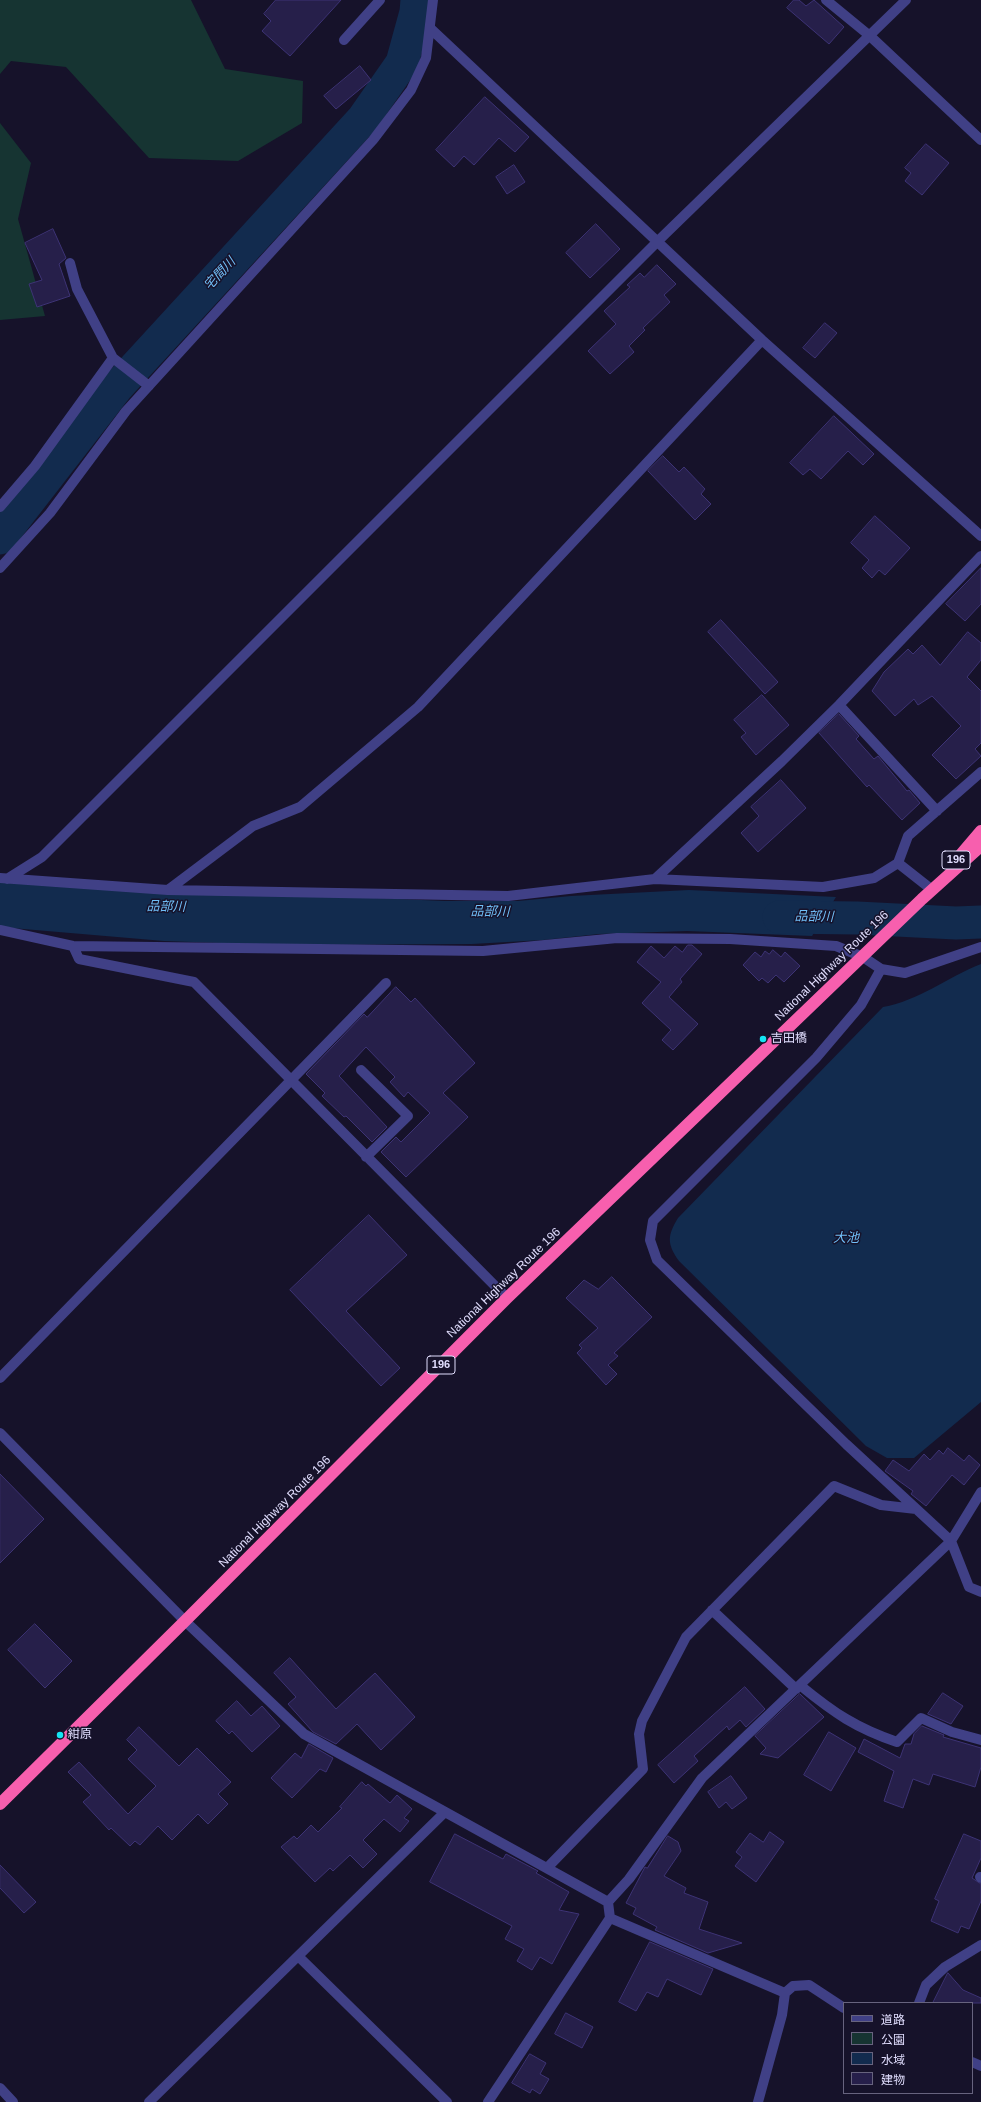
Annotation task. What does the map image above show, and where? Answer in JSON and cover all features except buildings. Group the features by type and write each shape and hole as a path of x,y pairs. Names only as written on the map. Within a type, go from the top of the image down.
{"highway":[{"name":"National Highway Route 196","path":"931,890 981,831"},
{"name":"National Highway Route 196","path":"0,1804 185,1622 507,1298 931,890 981,846"}],"street":[{"path":"344,40 380,0"},
{"path":"0,568 50,513 126,411 148,385 373,140 411,90 426,58 431,29 433,0"},
{"path":"826,0 870,36 981,140"},
{"path":"4,878 42,857 658,241 906,0"},
{"path":"431,29 762,340 981,536"},
{"path":"70,262 77,289 114,359 148,385"},
{"path":"168,890 253,826 300,807 418,706 762,340"},
{"path":"0,507 35,466 114,359"},
{"path":"655,879 782,761 981,556"},
{"path":"838,705 937,811"},
{"path":"4,878 168,890 508,896 655,879 823,887 874,878 898,863 908,836 981,772"},
{"path":"898,863 931,890"},
{"path":"0,930 73,946 482,951 617,938 730,939 836,946 863,957 881,970 905,973 981,947"},
{"path":"73,946 79,959 194,982 507,1298"},
{"path":"881,970 861,1005 816,1058 653,1221 650,1240 657,1260 846,1444 951,1541 970,1587 981,1592"},
{"path":"0,1378 292,1081 386,983"},
{"path":"361,1070 408,1116 366,1157"},
{"path":"0,1433 185,1622 304,1734 608,1902"},
{"path":"547,1868 643,1769 639,1734 642,1721 686,1637 834,1486 881,1505 916,1509"},
{"path":"488,2102 610,1918 608,1902 629,1879 702,1778 951,1541 981,1492"},
{"path":"712,1610 799,1687 833,1713 870,1733 897,1742 921,1718 952,1732 981,1740"},
{"path":"149,2102 445,1812"},
{"path":"610,1918 785,1993"},
{"path":"920,2002 926,1985 945,1967 981,1945"},
{"path":"298,1956 447,2102"},
{"path":"758,2102 782,2015 785,1993 793,1986 809,1986 843,2007"},
{"path":"0,2088 13,2102"}],"green space":[{"path":"0,0 191,0 225,69 303,81 302,123 238,161 149,158 66,67 11,61 0,74"},
{"path":"0,123 31,163 18,219 45,316 0,320"}],"water":[{"path":"0,882 445,901 518,901 571,896 689,890 836,897 812,936 687,931 599,934 543,940 472,944 278,945 164,941 0,927"},
{"name":"大池","path":"981,964 981,1402 914,1458 887,1458 866,1446 679,1261 672,1250 670,1235 678,1218 883,1007 908,1000"}],"waterway":[{"name":"宅間川","path":"0,538 118,386 363,119 402,63 416,12 417,0"},
{"name":"品部川","path":"779,917 857,918 956,923 981,922"}],"place":[{"name":"吉田橋","path":"763,1039"},
{"name":"紺原","path":"60,1735"}]}
